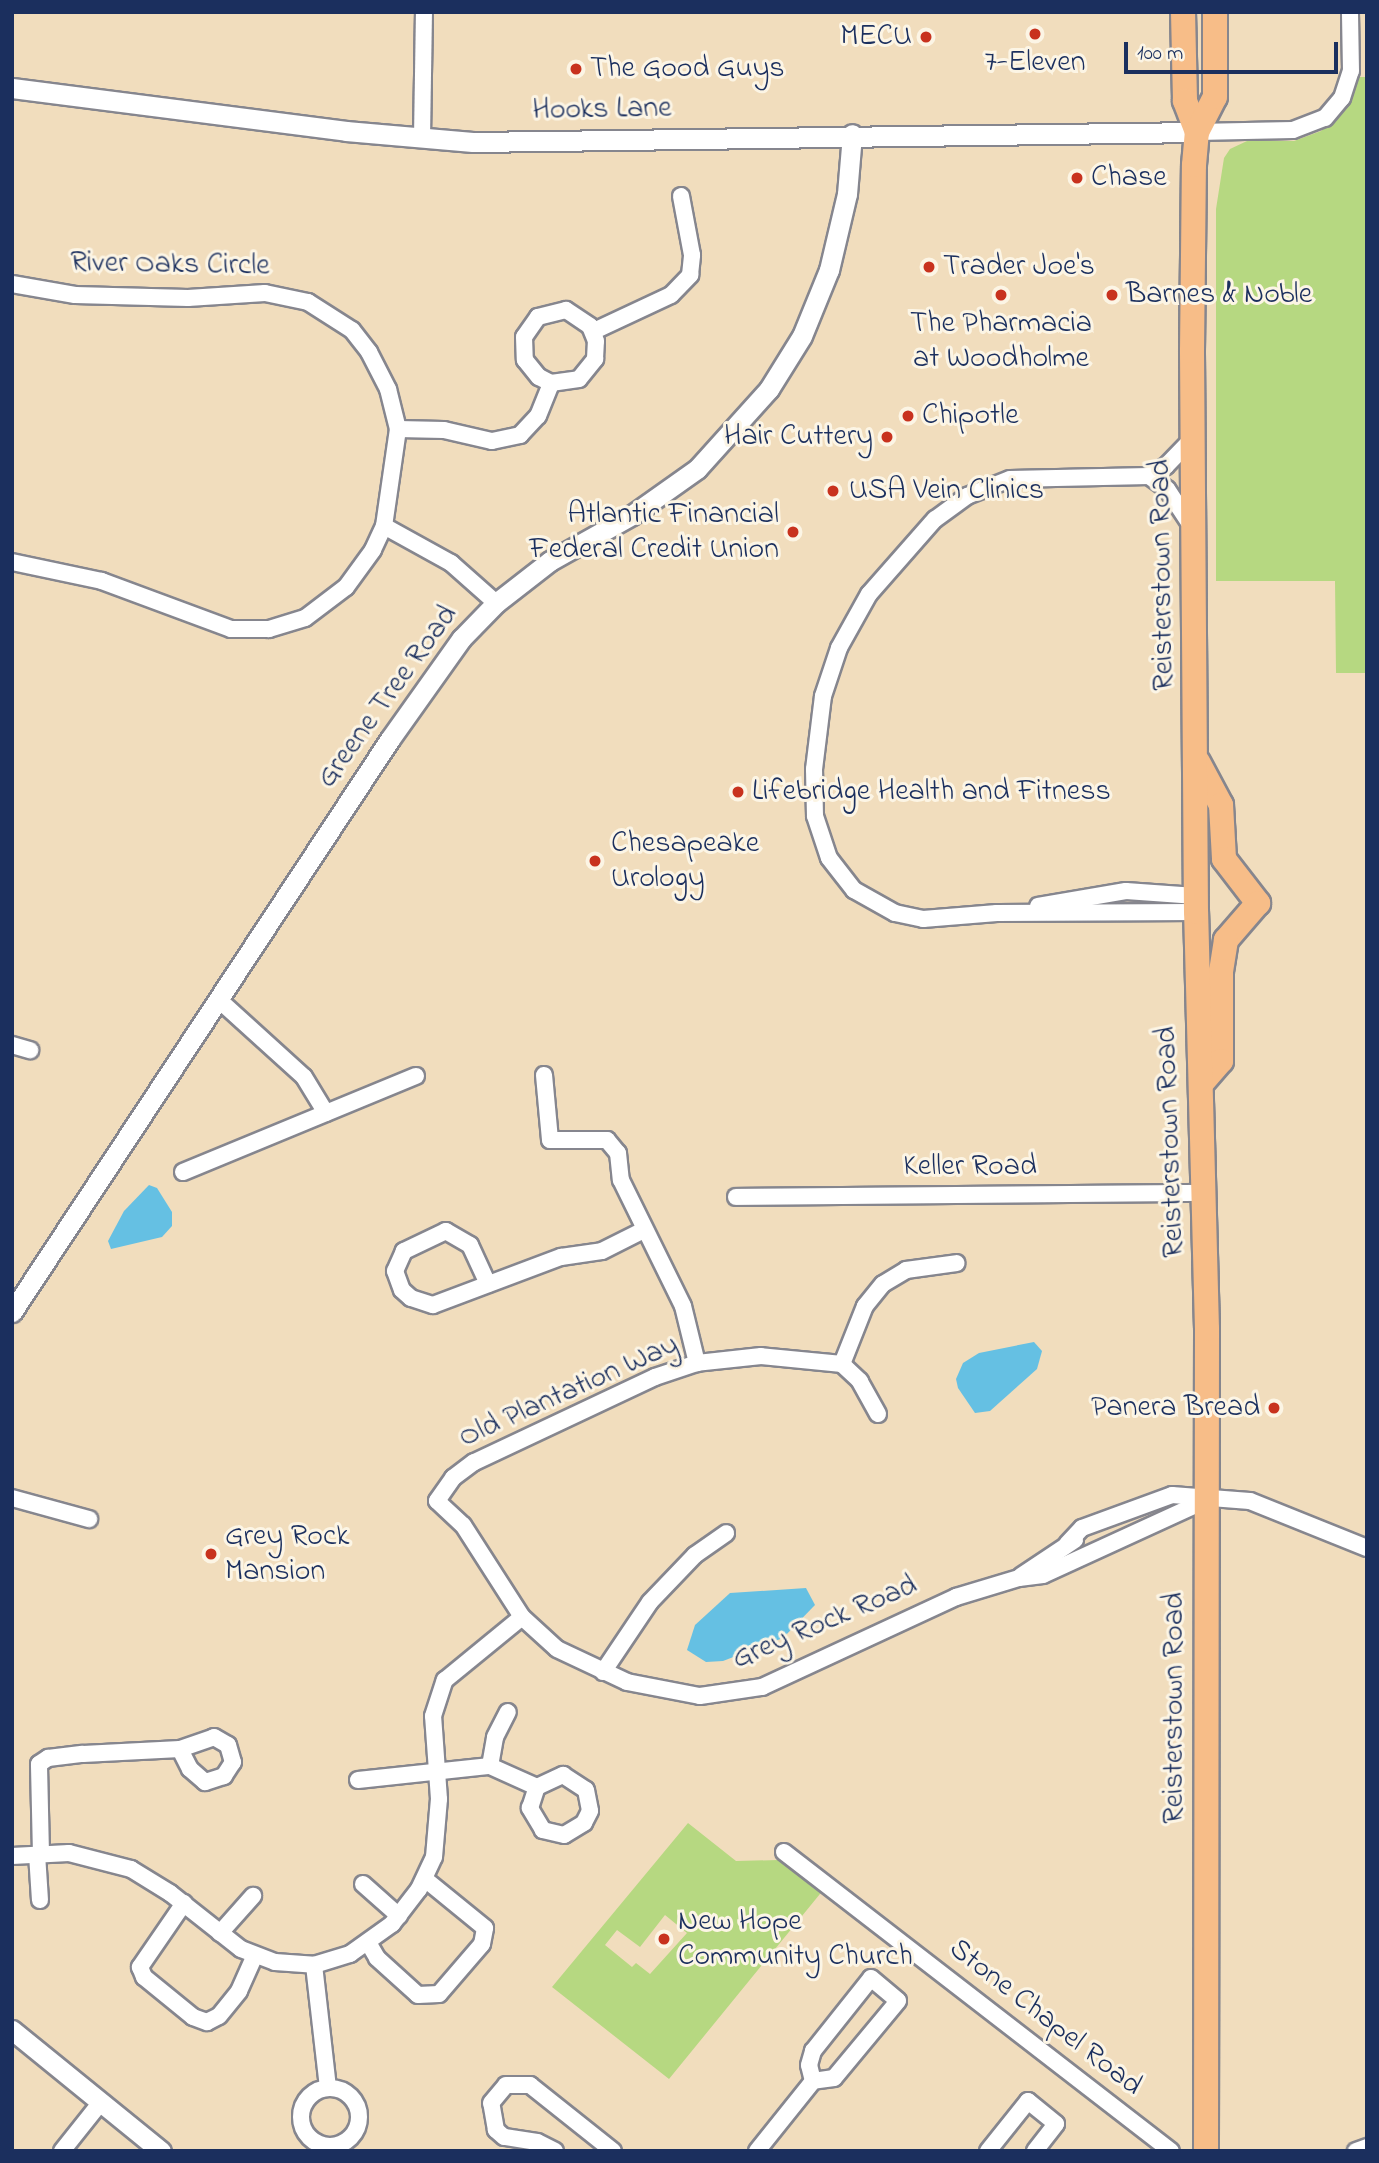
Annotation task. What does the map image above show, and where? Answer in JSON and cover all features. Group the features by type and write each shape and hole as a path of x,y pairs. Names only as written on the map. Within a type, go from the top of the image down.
{"main road":[{"name":"Reisterstown Road","path":"1183,12 1185,101 1197,132 1193,438 1196,904 1205,1192 1206,2151"},
{"name":"Reisterstown Road","path":"1197,132 1214,97 1214,12"},
{"path":"1196,758 1221,805 1224,859 1258,903 1226,940 1221,971 1221,1061 1201,1084"}],"street":[{"path":"422,138 424,12"},
{"path":"1197,132 1293,130 1325,118 1342,98 1351,71 1350,12"},
{"name":"Hooks Lane","path":"12,88 422,138 537,142 852,134 1197,132"},
{"name":"Greene Tree Road","path":"12,1312 417,699 461,639 496,603 550,561 680,482 757,405 793,353 820,297 847,194 852,134"},
{"path":"594,331 671,295 690,275 692,255 681,196"},
{"name":"River Oaks Circle","path":"12,284 75,295 188,298 265,293 308,302 352,330 369,352 388,388 398,429 384,526 359,573 335,599 305,618 269,629 231,629 102,581 12,562"},
{"path":"566,310 585,319 594,331 597,347 590,368 571,382 551,383 539,377 525,360 524,337 531,323 546,312 566,310"},
{"path":"398,429 444,430 492,441 511,439 529,428 538,416 551,383"},
{"path":"1149,476 1193,438"},
{"path":"1194,530 1167,489 1149,476 1033,477 996,483 967,496 935,519 889,568 853,620 830,669 818,729 815,816 829,858 844,880 873,904 907,917 1196,904"},
{"path":"384,526 451,563 496,603"},
{"path":"218,999 304,1077 326,1113"},
{"path":"12,1045 30,1051"},
{"path":"544,1075 550,1140 597,1138 614,1146 621,1180 683,1306 697,1363"},
{"path":"183,1172 416,1076"},
{"name":"Keller Road","path":"736,1197 1205,1192"},
{"path":"488,1284 470,1245 446,1231 414,1243 397,1259 395,1271 401,1290 422,1304 432,1304 561,1258 602,1251 644,1230"},
{"path":"878,1414 860,1381 842,1364 865,1306 883,1284 906,1270 957,1263"},
{"name":"Old Plantation Way","path":"437,1501 453,1478 474,1462 655,1377 697,1363 761,1356 842,1364"},
{"name":"Grey Rock Road","path":"1068,1544 1082,1528 1166,1496 1207,1500"},
{"name":"Grey Rock Road","path":"1019,1578 1068,1544 1166,1496"},
{"path":"12,1498 89,1519"},
{"path":"1207,1500 1250,1501 1367,1548"},
{"name":"Grey Rock Road","path":"437,1501 463,1525 522,1617 563,1654 603,1672 679,1695 741,1692 762,1687 956,1597 1019,1578 1043,1575 1207,1500"},
{"path":"603,1672 650,1602 695,1556 726,1533"},
{"path":"12,1856 85,1856 131,1870 184,1903 220,1933 255,1955 314,1965 369,1944 399,1916 425,1880 438,1840 433,1716 445,1680 522,1617"},
{"path":"489,1766 495,1737 508,1712"},
{"path":"40,1900 39,1764 48,1758 83,1754 180,1749"},
{"path":"358,1780 489,1766 500,1767 537,1787"},
{"name":"Stone Chapel Road","path":"784,1852 1171,2151"},
{"path":"369,1944 377,1958 418,1995 439,1994 482,1944 485,1928 425,1880"},
{"path":"363,1884 399,1916"},
{"path":"220,1933 253,1896"},
{"path":"184,1903 144,1956 140,1968 144,1977 192,2017 207,2022 219,2015 239,1991 255,1955"},
{"path":"314,1965 328,2087"},
{"path":"760,2150 813,2081 834,2078 898,2001 872,1978 813,2051 808,2065 813,2081"},
{"path":"12,2030 161,2151"},
{"path":"555,2151 537,2142 504,2137 496,2130 491,2103 506,2085 530,2085 613,2151"},
{"path":"988,2151 1028,2101 1056,2124 1035,2151"},
{"path":"62,2151 101,2102"},
{"path":"1356,2151 1367,2147"}],"green space":[{"path":"1359,77 1367,77 1367,673 1336,673 1335,581 1216,581 1216,209 1224,158 1230,149 1247,141 1294,141 1321,131 1344,109"},
{"path":"688,1823 736,1861 778,1860 824,1889 669,2079 552,1987","holes":["665,1915 687,1933 650,1974 636,1963 632,1967 605,1945 617,1930 640,1947"]}],"water":[{"path":"149,1185 157,1188 172,1212 172,1226 162,1237 111,1249 108,1241 124,1211"},
{"path":"1034,1342 1042,1351 1037,1369 990,1411 975,1413 958,1388 956,1379 963,1363 979,1353"},
{"path":"806,1588 815,1605 783,1638 723,1661 706,1662 687,1650 695,1625 730,1593"}],"place":[{"name":"7-Eleven","path":"1035,34"},
{"name":"MECU","path":"926,37"},
{"name":"The Good Guys","path":"576,69"},
{"name":"Chase","path":"1077,178"},
{"name":"Trader Joe's","path":"929,267"},
{"name":"The Pharmacia at Woodholme","path":"1001,295"},
{"name":"Barnes & Noble","path":"1112,295"},
{"name":"Chipotle","path":"908,416"},
{"name":"Hair Cuttery","path":"887,437"},
{"name":"USA Vein Clinics","path":"833,491"},
{"name":"Atlantic Financial Federal Credit Union","path":"793,532"},
{"name":"Lifebridge Health and Fitness","path":"738,792"},
{"name":"Chesapeake Urology","path":"595,861"},
{"name":"Panera Bread","path":"1274,1408"},
{"name":"Grey Rock Mansion","path":"211,1554"},
{"name":"New Hope Community Church","path":"664,1939"}]}
